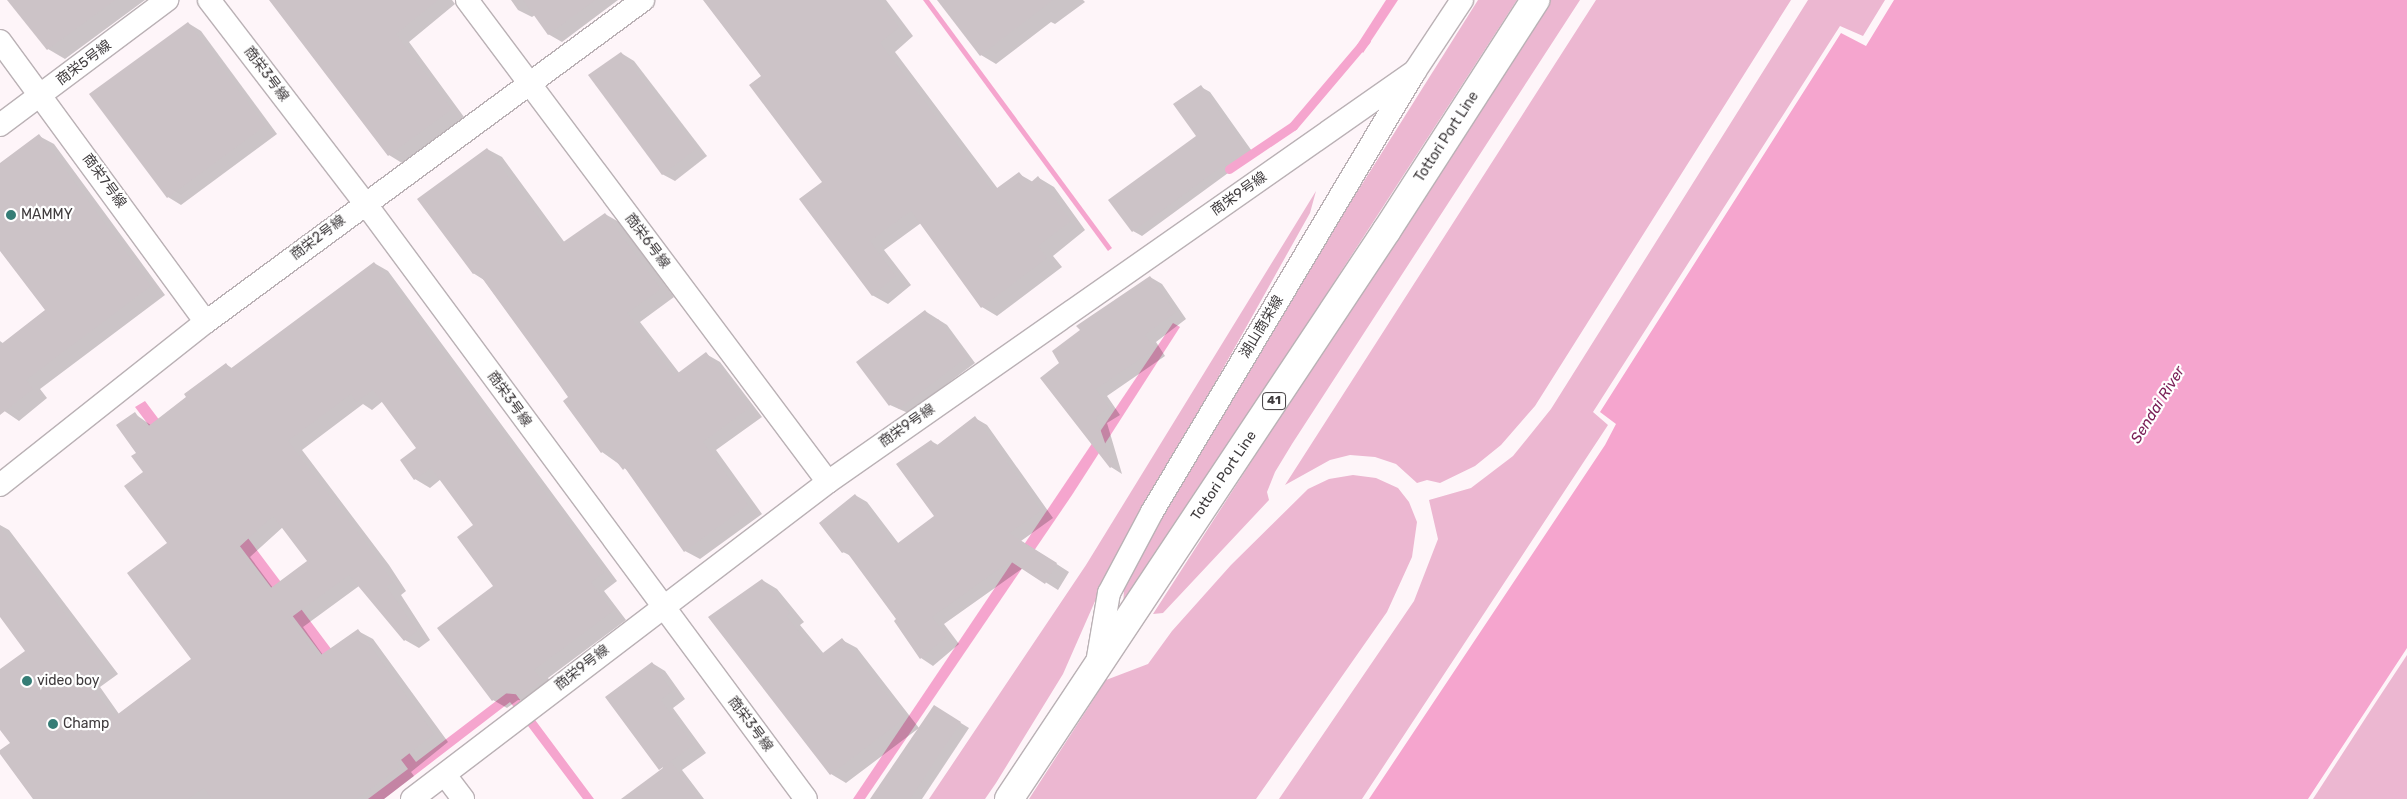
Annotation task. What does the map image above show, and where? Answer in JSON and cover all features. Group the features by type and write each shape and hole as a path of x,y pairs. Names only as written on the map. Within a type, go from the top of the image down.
{"main road":[{"name":"Tottori Port Line","path":"1009,799 1382,238 1535,0"}],"street":[{"name":"商栄5号線","path":"0,125 167,0"},
{"name":"商栄3号線","path":"209,0 365,203 806,799"},
{"name":"商栄6号線","path":"467,0 828,482"},
{"name":"商栄2号線","path":"0,485 206,322 365,203 531,85 643,0"},
{"name":"湖山商栄線","path":"1096,669 1109,593 1148,520 1415,71 1462,0"},
{"name":"商栄7号線","path":"0,41 206,322"},
{"name":"商栄9号線","path":"412,799 662,606 828,482 1415,71"},
{"path":"445,774 463,799"}],"shaded area":[{"path":"1478,0 1517,0 1123,608 1124,589 1152,534 1347,208"},
{"path":"1549,0 1580,0 1292,444 1275,472 1267,492 1269,500 1163,613 1153,614"},
{"path":"1596,0 1791,0 1535,406 1501,445 1475,466 1440,483 1427,480 1417,483 1396,464 1375,457 1350,455 1330,460 1285,485"},
{"path":"1808,0 1885,0 1863,36 1840,26 1593,412 1608,425 1362,799 1279,799 1414,601 1438,539 1429,500 1471,488 1513,456 1551,409"},
{"path":"1316,191 1310,213 1103,583 1063,674 996,783 985,799 929,799 1086,565"},
{"path":"1353,475 1376,478 1398,488 1409,502 1417,522 1412,557 1387,612 1256,799 1029,799 1106,680 1148,664 1172,631 1231,565 1308,489 1329,479"},
{"path":"2407,655 2407,799 2313,799 2374,705"}],"water":[{"path":"923,0 929,0 1112,248 1108,251"},
{"path":"1386,0 1398,0 1363,53 1357,45"},
{"name":"Sendai River","path":"1894,0 2407,0 2407,648 2308,799 1369,799 1605,445 1616,424 1600,412 1841,33 1866,46"},
{"path":"1173,323 1180,327 1072,495 865,799 853,799"},
{"path":"145,401 416,762 512,689 594,799 583,799 510,702 384,799 368,799 408,769 135,407"}],"building":[{"path":"7,0 115,0 47,50"},
{"path":"269,0 438,0 396,34 452,109 388,156"},
{"path":"523,0 595,0 548,35"},
{"path":"703,0 878,0 899,27 880,43 993,191 1019,172 1029,184 1038,176 1071,221 1038,246 1047,258 981,308 911,211 870,241 896,276 872,296 799,199 822,182 749,85 761,76"},
{"path":"937,0 1053,0 980,56"},
{"path":"188,22 265,126 167,198 89,94"},
{"path":"621,52 696,149 662,175 588,75"},
{"path":"1201,85 1246,149 1132,232 1108,200 1196,136 1173,104"},
{"path":"39,134 151,286 26,380 33,389 0,415 0,345 45,310 0,251 0,163"},
{"path":"487,148 559,245 605,213 661,289 627,313 674,376 706,352 749,408 703,442 748,505 684,552 625,468 623,470 607,449 601,453 563,401 568,397 559,384 477,271 473,274 417,199"},
{"path":"374,262 604,573 591,582 613,611 534,670 542,680 524,695 503,693 492,701 437,628 493,586 457,537 473,525 431,468 414,480 400,460 416,448 373,390 356,402 351,394 288,441 375,555 393,582 387,587 417,631 404,641 349,575 289,619 318,657 358,629 434,734 397,763 400,767 357,799 212,799 204,788 188,799 33,799 0,754 0,750 10,743 0,730 0,669 25,651 0,617 0,528 104,665 86,679 114,717 191,659 127,573 167,543 124,486 143,472 131,456 136,453 116,425 135,412 146,428 186,397 184,394 226,363 230,369","holes":["273,516 307,561 268,590 237,549"]},
{"path":"1150,276 1176,312 1145,335 1155,349 1096,389 1109,408 1096,417 1113,466 1110,468 1040,378 1059,363 1052,351 1080,330 1076,326"},
{"path":"925,310 934,322 938,319 967,357 899,409 893,402 889,406 856,362"},
{"path":"975,416 1041,511 1009,533 1057,563 1045,584 1010,561 932,617 947,636 920,659 894,621 896,619 846,551 842,553 819,523 855,494 894,546 934,516 896,464 931,440 936,446"},
{"path":"762,579 790,613 786,616 819,656 842,638 905,718 830,775 708,617"},
{"path":"652,662 672,691 661,700 693,745 659,770 605,697"},
{"path":"934,705 961,722 910,799 870,799"},
{"path":"671,762 700,799 621,799"}],"waterway":[{"path":"1229,169 1293,126 1366,40"}],"place":[{"name":"MAMMY","path":"11,215"},
{"name":"video boy","path":"27,681"},
{"name":"Champ","path":"53,724"}]}
